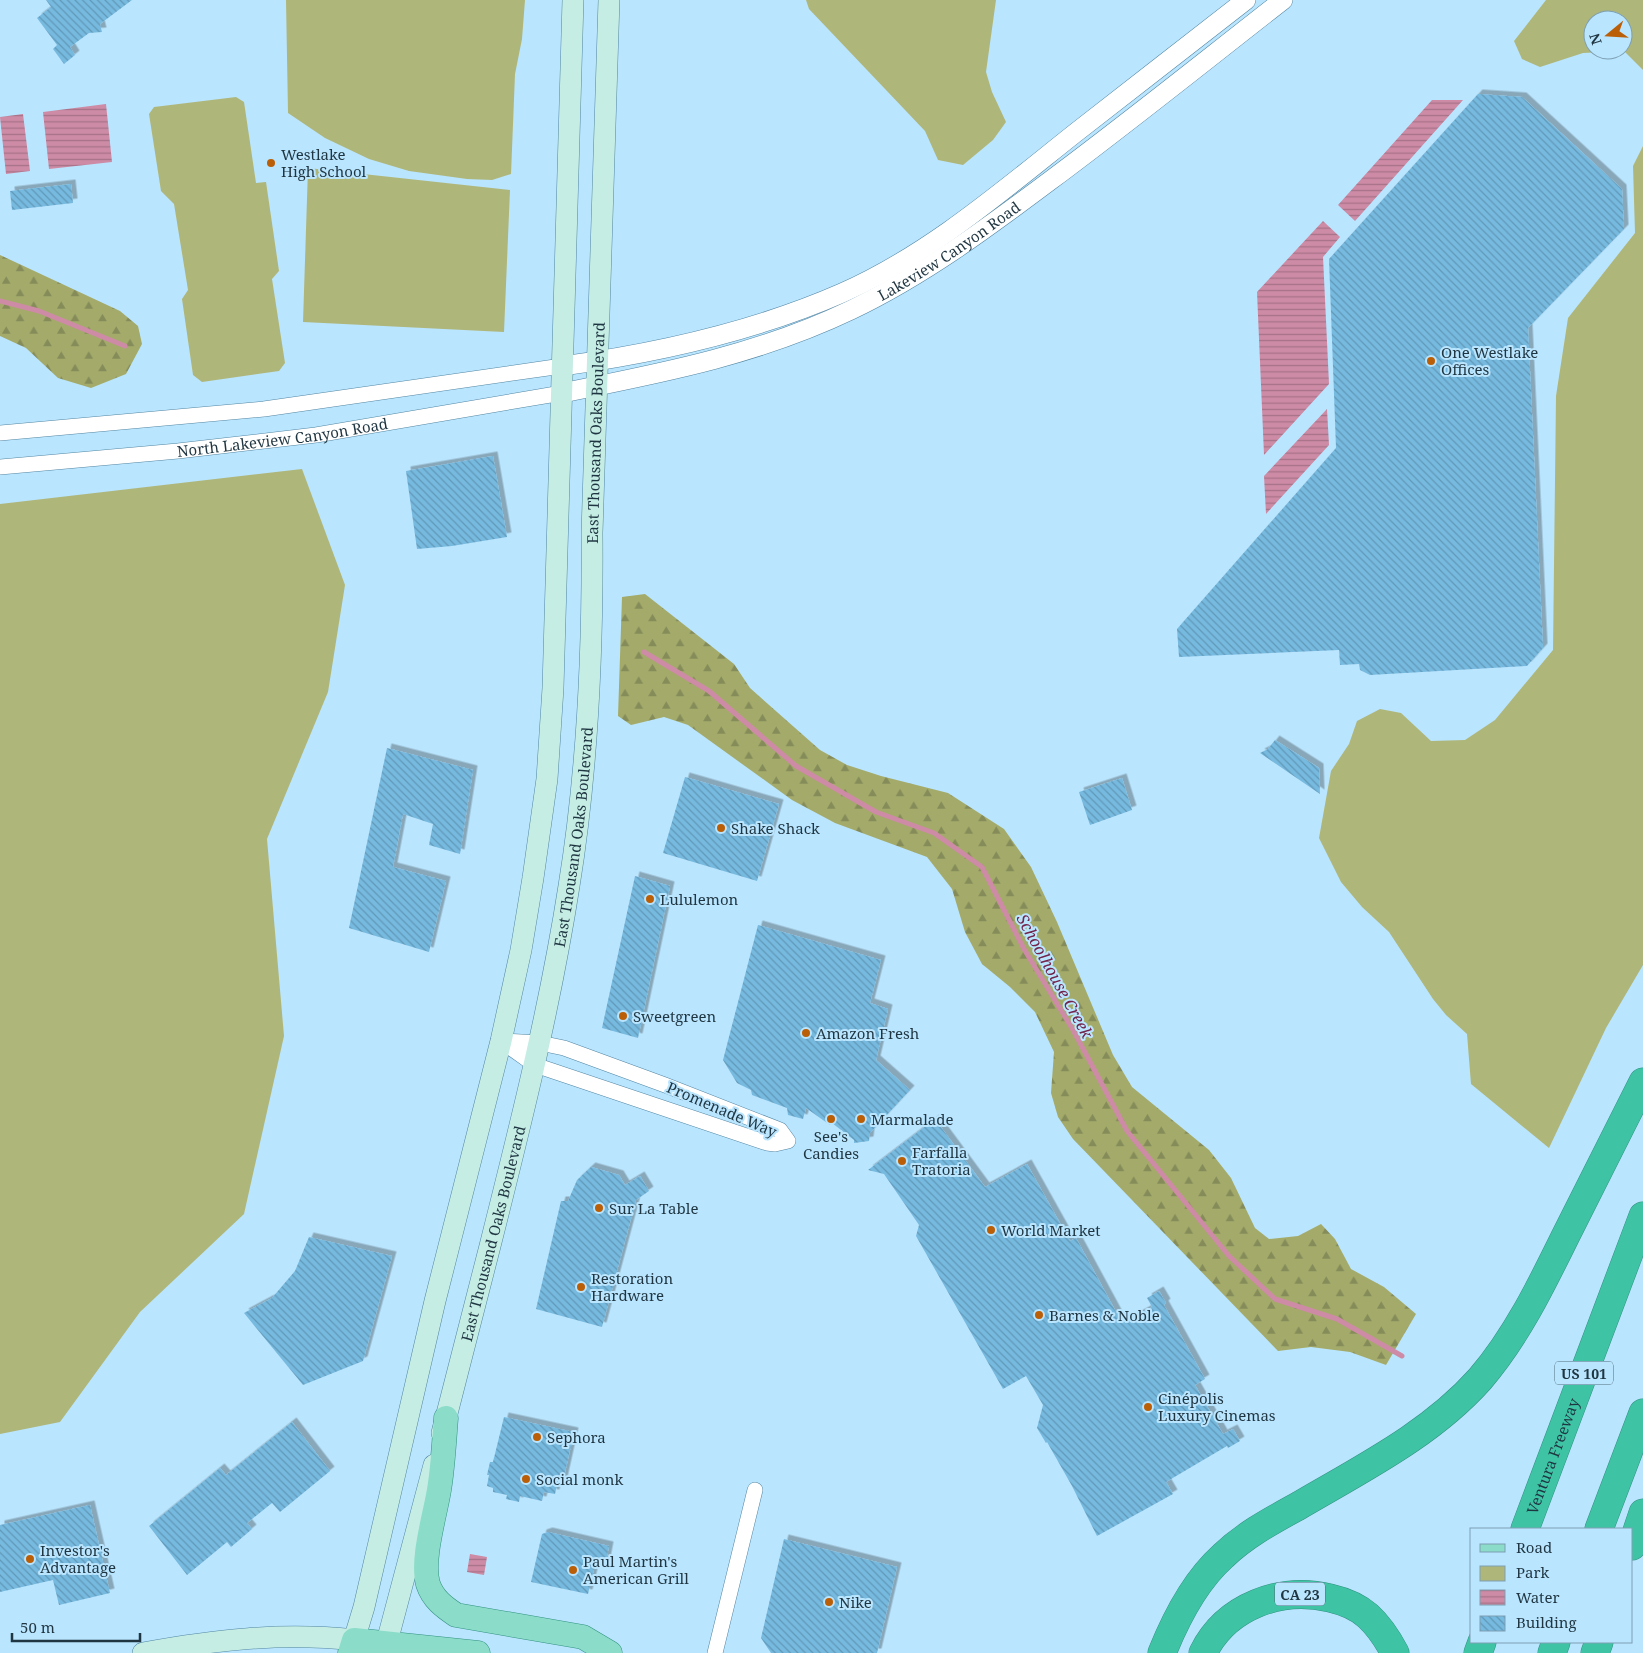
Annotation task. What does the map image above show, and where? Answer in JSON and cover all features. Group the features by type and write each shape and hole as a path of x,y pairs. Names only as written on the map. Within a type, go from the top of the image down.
{"highway":[{"path":"1162,1653 1176,1620 1204,1576 1222,1556 1248,1535 1393,1451 1428,1427 1480,1379 1525,1314 1643,1082"},
{"name":"Ventura Freeway","path":"1525,1528 1643,1216"},
{"path":"1599,1528 1643,1413"},
{"path":"1633,1543 1643,1513"},
{"name":"CA 23","path":"1203,1653 1211,1638 1225,1623 1242,1611 1260,1600 1289,1594 1316,1595 1342,1601 1367,1615 1388,1638 1395,1653"}],"main road":[{"path":"352,1646 364,1607 434,1301 501,1041 521,950 547,779 553,688 573,0"},
{"name":"East Thousand Oaks Boulevard","path":"386,1649 535,1065 570,884 590,704 593,596 592,533 609,0"},
{"path":"446,1418 439,1488 426,1571 428,1584 438,1602 456,1615 583,1637 610,1653"},
{"path":"143,1653 216,1641 261,1637 323,1636 352,1646 478,1653"}],"street":[{"name":"Lakeview Canyon Road","path":"562,366 660,350 700,341 803,309 864,282 911,256 971,216 1246,0"},
{"name":"Lakeview Canyon Road","path":"562,393 657,374 747,351 821,323 889,290 941,261 979,235 1283,0"},
{"name":"North Lakeview Canyon Road","path":"0,433 264,409 562,366"},
{"name":"North Lakeview Canyon Road","path":"0,467 178,452 316,435 562,393"},
{"name":"Promenade Way","path":"501,1041 540,1043 564,1048 656,1081 780,1130 788,1142 775,1144 767,1142 535,1065 501,1041"},
{"path":"715,1653 755,1490"}],"green space":[{"path":"286,0 525,0 522,39 515,74 511,174 492,180 467,179 409,171 369,159 325,138 288,113"},
{"path":"806,0 996,0 986,72 992,92 1006,122 993,140 963,165 938,160 925,131 809,9"},
{"path":"1546,0 1643,0 1643,70 1633,60 1633,10 1583,10 1583,53 1540,67 1522,59 1514,41"},
{"path":"236,97 244,102 256,183 266,182 279,271 272,279 285,363 279,371 202,382 193,375 182,299 188,290 174,204 161,191 149,114 154,107"},
{"path":"1643,146 1643,965 1606,1028 1549,1148 1471,1084 1467,1034 1446,1015 1433,999 1389,932 1362,907 1341,882 1319,838 1331,771 1349,744 1357,721 1380,709 1401,713 1431,741 1465,740 1495,720 1553,650 1556,396 1568,318 1635,233 1633,166"},
{"path":"308,168 510,190 504,332 303,322"},
{"path":"0,255 120,311 138,326 142,344 126,374 91,388 58,378 26,348 0,336"},
{"path":"302,469 345,585 328,692 267,839 284,1036 244,1214 140,1312 60,1422 0,1434 0,504"},
{"path":"645,594 734,664 750,688 820,750 847,765 881,776 948,793 1004,829 1031,867 1057,922 1113,1055 1132,1087 1209,1150 1231,1178 1255,1228 1269,1239 1298,1236 1321,1224 1335,1239 1351,1269 1384,1287 1416,1314 1386,1365 1350,1352 1311,1347 1278,1351 1073,1139 1058,1117 1051,1093 1054,1052 1035,1012 1010,987 982,964 965,932 952,889 927,857 835,823 792,800 688,725 664,717 631,725 618,716 622,597"}],"water":[{"path":"1432,100 1463,100 1355,221 1338,205"},
{"path":"106,104 112,162 49,169 43,112"},
{"path":"23,114 30,171 6,174 0,117"},
{"path":"1323,221 1340,237 1323,257 1329,384 1264,455 1257,292"},
{"path":"1327,409 1329,445 1266,514 1264,476"},
{"path":"470,1554 487,1557 484,1575 467,1572"}],"building":[{"path":"46,0 132,0 100,24 102,32 89,33 70,47 75,55 64,64 53,49 57,45 37,18 51,7"},
{"name":"One Westlake Offices","path":"1478,94 1522,97 1622,189 1624,229 1528,328 1543,648 1527,666 1370,675 1360,670 1359,664 1340,665 1339,650 1179,657 1177,629 1336,448 1329,259"},
{"path":"71,184 73,203 12,210 10,191"},
{"path":"493,456 507,537 452,546 417,549 406,471"},
{"path":"1275,740 1319,768 1320,794 1260,753 1268,749"},
{"path":"387,748 473,770 460,854 429,845 433,824 403,814 393,867 446,881 429,952 349,928"},
{"name":"Shake Shack","path":"685,777 779,804 757,881 663,853"},
{"path":"1122,778 1132,810 1090,825 1079,792"},
{"path":"635,876 670,886 638,1038 602,1028"},
{"name":"Amazon Fresh","path":"758,925 881,960 870,1003 888,1009 876,1060 910,1090 870,1133 869,1141 854,1143 854,1140 832,1123 830,1125 806,1108 803,1119 788,1115 787,1108 752,1095 751,1090 737,1083 723,1060"},
{"path":"935,1119 985,1187 1027,1164 1070,1241 1076,1238 1122,1323 1152,1307 1147,1298 1159,1291 1166,1303 1164,1305 1205,1379 1195,1385 1223,1434 1233,1429 1240,1441 1228,1448 1227,1446 1166,1482 1173,1494 1097,1536 1072,1486 1037,1428 1043,1405 1026,1376 1003,1389 916,1236 919,1225 884,1174 868,1170"},
{"path":"591,1167 619,1175 625,1185 640,1176 649,1191 636,1200 602,1327 536,1309 561,1201 568,1201 577,1180"},
{"path":"309,1237 392,1256 363,1361 303,1385 244,1313 272,1298 295,1271"},
{"path":"504,1417 574,1432 562,1486 557,1485 555,1494 544,1492 542,1501 520,1496 519,1502 506,1499 507,1495 493,1492 493,1488 487,1486 490,1462 493,1462"},
{"path":"292,1422 330,1471 280,1512 272,1503 247,1523 252,1529 231,1547 227,1542 187,1575 149,1526 220,1468 226,1475"},
{"path":"90,1505 110,1593 59,1605 53,1580 0,1592 0,1525"},
{"path":"548,1532 609,1546 605,1567 595,1565 588,1594 531,1582 542,1534"},
{"name":"Nike","path":"784,1539 897,1567 877,1653 771,1653 761,1638"}],"waterway":[{"name":"Schoolhouse Creek","path":"0,301 39,311 125,346"},
{"name":"Schoolhouse Creek","path":"644,652 709,691 796,766 876,812 934,833 982,867 1024,949 1073,1030 1127,1131 1229,1256 1275,1299 1337,1319 1402,1356"}],"place":[{"name":"Westlake High School","path":"271,163"},
{"name":"One Westlake Offices","path":"1431,361"},
{"name":"Shake Shack","path":"721,828"},
{"name":"Lululemon","path":"650,899"},
{"name":"Sweetgreen","path":"623,1016"},
{"name":"Amazon Fresh","path":"806,1033"},
{"name":"See's Candies","path":"831,1119"},
{"name":"Marmalade","path":"861,1119"},
{"name":"Farfalla Tratoria","path":"902,1161"},
{"name":"Sur La Table","path":"599,1208"},
{"name":"World Market","path":"991,1230"},
{"name":"Restoration Hardware","path":"581,1287"},
{"name":"Barnes & Noble","path":"1039,1315"},
{"name":"Cinépolis Luxury Cinemas","path":"1148,1407"},
{"name":"Sephora","path":"537,1437"},
{"name":"Social monk","path":"526,1479"},
{"name":"Investor's Advantage","path":"30,1559"},
{"name":"Paul Martin's American Grill","path":"573,1570"},
{"name":"Nike","path":"829,1602"}]}
